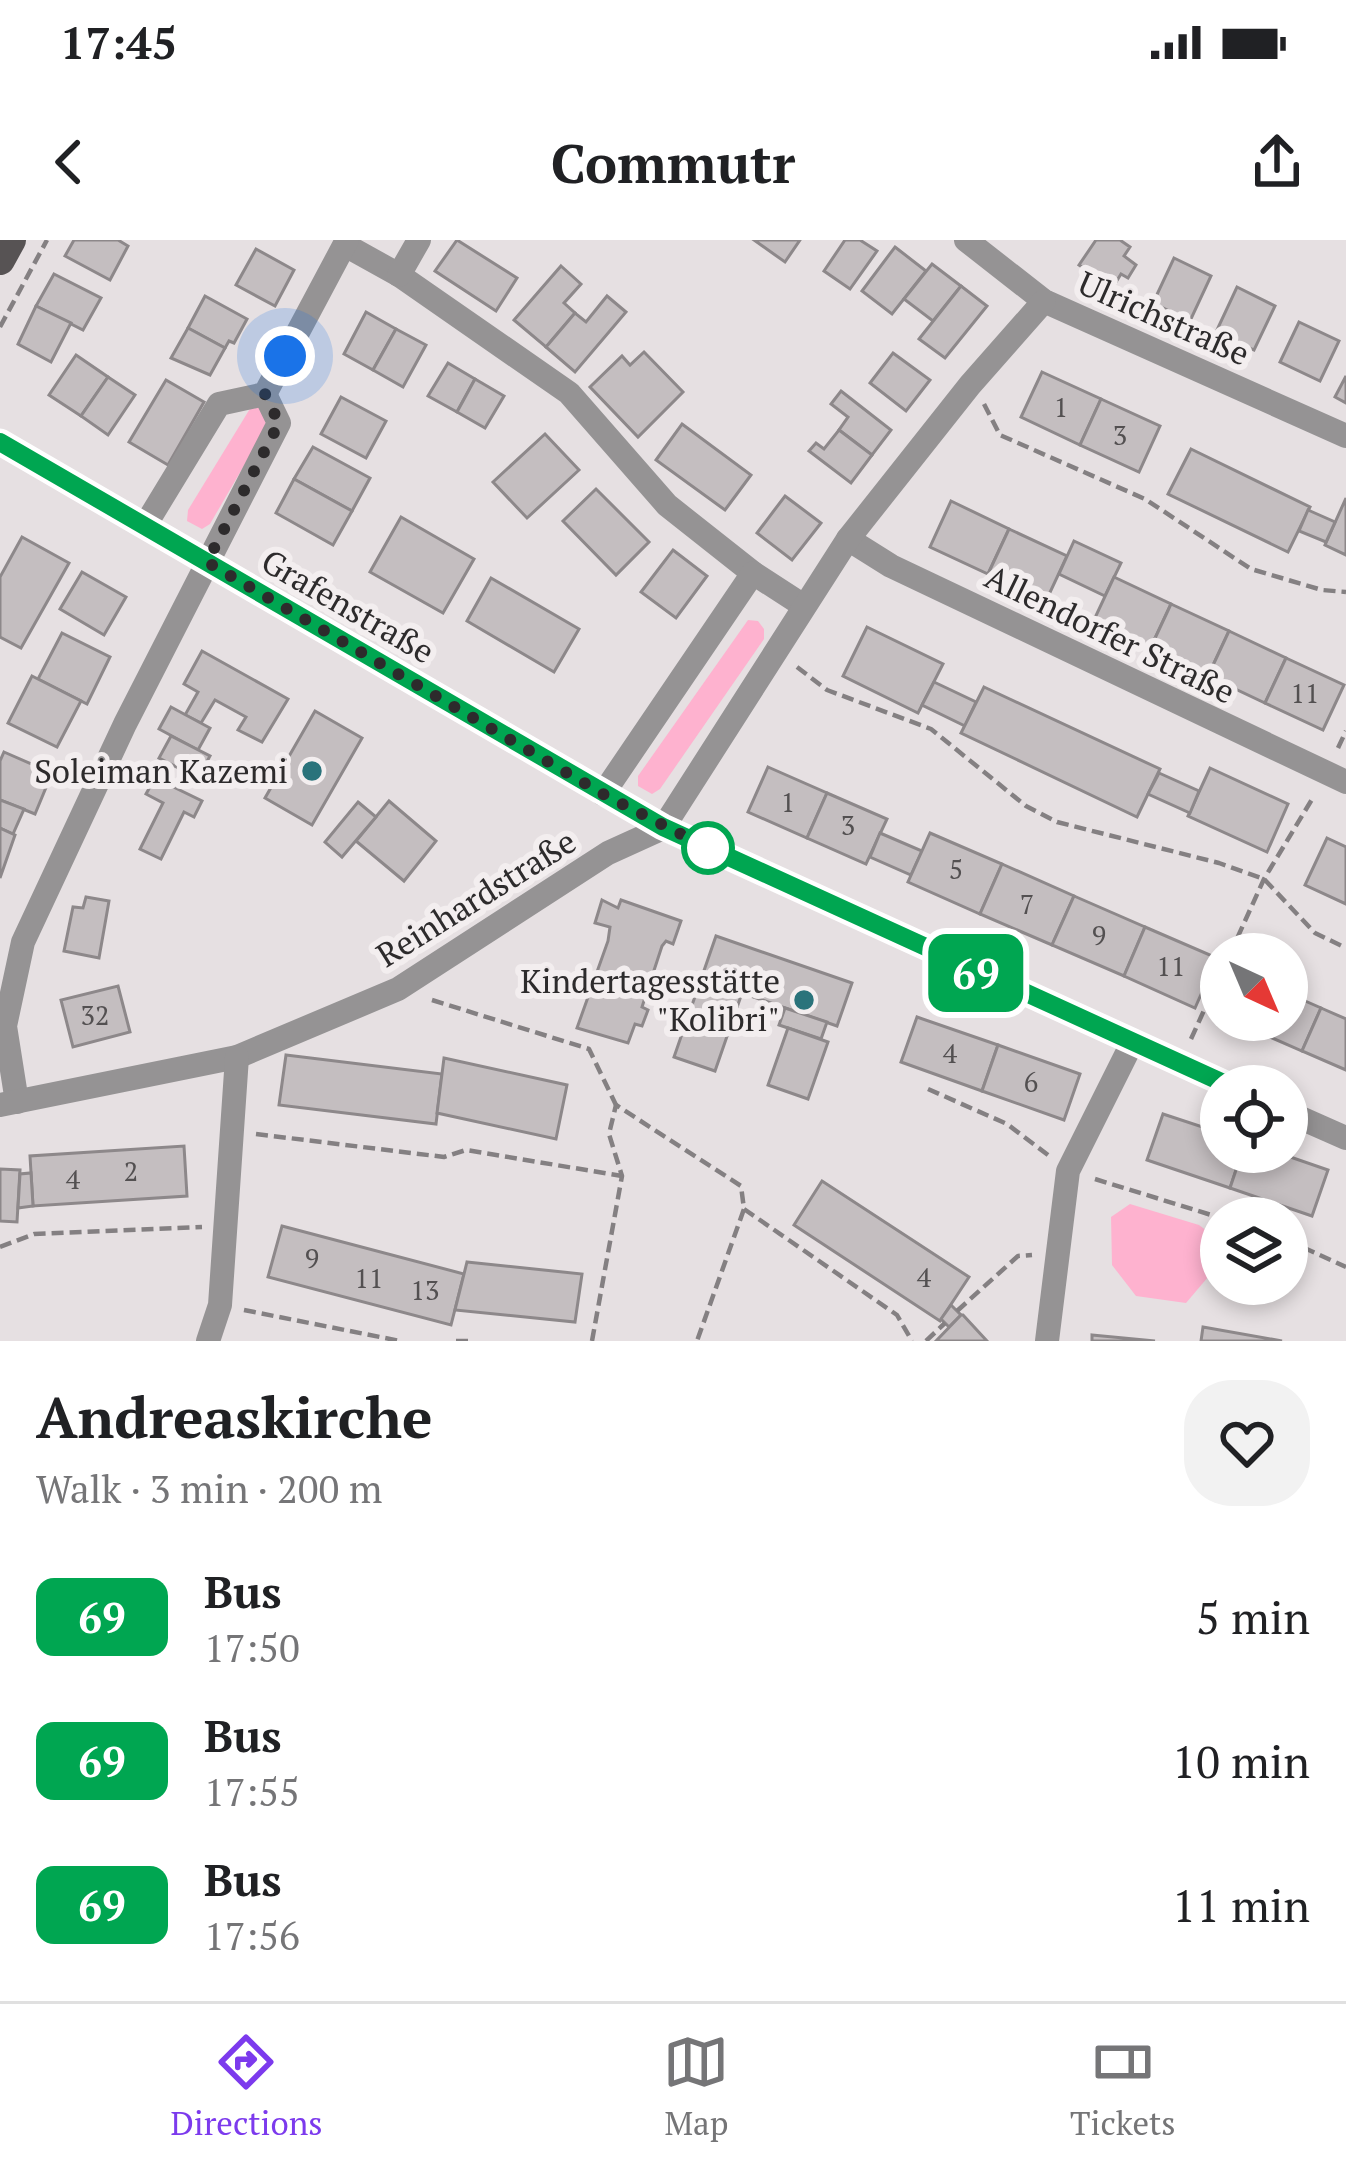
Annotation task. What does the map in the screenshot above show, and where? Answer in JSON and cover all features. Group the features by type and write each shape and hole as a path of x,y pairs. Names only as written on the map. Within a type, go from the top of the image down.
{"main road":[{"path":"0,260 11,240"}],"street":[{"path":"399,275 419,240"},
{"name":"Ulrichstraße","path":"967,240 1044,301 1346,436"},
{"path":"146,524 219,404 265,394 346,243 569,393 667,505 752,573 804,606"},
{"path":"663,827 848,539 970,385 1044,301"},
{"path":"8,1103 5,1026 23,942 73,830 279,423 265,394"},
{"name":"Grafenstraße","path":"0,442 663,827 1200,1072"},
{"name":"Allendorfer Straße","path":"848,539 891,566 1336,778"},
{"name":"Reinhardstraße","path":"603,794 752,573"},
{"name":"Reinhardstraße","path":"8,1103 237,1057 398,989 608,854 663,827"},
{"path":"1047,1341 1068,1171 1132,1043"},
{"path":"208,1341 220,1305 237,1057"},
{"path":"1308,1121 1346,1138"}],"path":[{"path":"0,327 46,240"},
{"path":"970,385 1000,435 1144,499 1251,569 1322,590 1346,592"},
{"path":"777,646 827,690 931,729 1026,806 1057,822 1220,863 1264,879 1315,933 1346,948"},
{"path":"1240,933 1264,879 1336,778 1346,731"},
{"path":"398,989 589,1049 616,1105 741,1186 744,1209 697,1341"},
{"path":"1177,1062 1200,1015"},
{"path":"592,1341 622,1176 609,1133 616,1105"},
{"path":"232,1131 444,1157 466,1150 622,1176"},
{"path":"744,1209 897,1315 912,1341"},
{"path":"0,1247 34,1234 227,1226"},
{"path":"1308,1250 1346,1267"},
{"path":"957,1311 1018,1256 1060,1252"},
{"path":"220,1305 400,1341"},
{"path":"926,1341 945,1323"},
{"path":"457,1341 473,1341"}],"shaded area":[{"path":"251,407 260,407 267,426 210,524 202,529 187,521 188,510"},
{"path":"748,620 758,621 764,639 660,789 652,794 638,786 638,776"},
{"path":"1130,1204 1200,1226 1200,1286 1186,1303 1136,1296 1112,1265 1111,1217"}],"building":[{"path":"74,240 118,240 128,246 110,280 65,256"},
{"path":"457,240 517,278 496,311 435,271"},
{"path":"754,240 800,240 785,262"},
{"path":"845,240 860,240 877,251 850,289 824,271"},
{"path":"1096,240 1120,240 1130,247 1124,256 1136,265 1128,278 1121,274 1113,287 1079,265"},
{"path":"895,247 926,271 892,314 862,291"},
{"path":"256,249 294,270 275,306 236,285"},
{"path":"1174,258 1211,276 1190,321 1153,303"},
{"path":"932,264 961,286 933,321 904,299"},
{"path":"561,266 581,284 564,303 575,313 546,347 514,320"},
{"path":"54,274 101,298 83,330 36,306"},
{"path":"961,286 987,306 945,358 919,339"},
{"path":"1237,287 1275,306 1254,350 1216,332"},
{"path":"205,296 247,319 234,343 229,341 225,348 188,328"},
{"path":"607,296 626,312 575,372 546,347 575,313 586,322"},
{"path":"36,306 71,323 51,362 18,344"},
{"path":"366,312 396,329 373,370 344,354"},
{"path":"1299,322 1339,341 1320,381 1280,362"},
{"path":"188,328 225,348 210,375 171,358"},
{"path":"396,329 426,345 403,387 373,370"},
{"path":"644,352 683,392 638,437 590,387 622,356 630,365"},
{"path":"893,353 930,380 906,411 870,383"},
{"path":"76,355 108,377 81,416 49,395"},
{"path":"448,363 475,379 457,412 428,396"},
{"path":"1042,372 1101,399 1080,445 1021,417"},
{"path":"1346,376 1346,403 1335,397"},
{"path":"108,377 135,395 108,435 81,416"},
{"path":"475,379 504,396 485,428 457,412"},
{"path":"166,380 204,402 168,465 129,442"},
{"path":"841,391 891,430 872,455 839,430 848,417 831,404"},
{"path":"341,397 386,421 366,458 321,434"},
{"path":"1101,399 1160,426 1139,472 1080,445"},
{"path":"682,424 751,475 725,510 656,460"},
{"path":"839,430 872,455 851,483 809,451 816,443 824,449"},
{"path":"545,434 579,470 527,518 493,482"},
{"path":"313,447 370,478 352,511 294,479"},
{"path":"1191,449 1310,507 1288,552 1168,494"},
{"path":"294,479 352,511 333,545 276,513"},
{"path":"596,489 649,542 616,575 563,521"},
{"path":"785,496 821,523 792,560 757,533"},
{"path":"1346,498 1346,555 1325,545"},
{"path":"951,501 1009,529 988,574 930,547"},
{"path":"1308,510 1335,522 1326,542 1299,531"},
{"path":"401,517 474,559 443,613 370,572"},
{"path":"1009,529 1067,556 1046,601 988,574"},
{"path":"22,537 69,563 21,648 0,637 0,577"},
{"path":"1074,541 1121,563 1105,596 1059,574"},
{"path":"673,550 707,576 676,618 641,592"},
{"path":"82,572 126,597 104,635 60,609"},
{"path":"1114,577 1171,604 1150,649 1093,622"},
{"path":"491,578 579,629 554,672 467,621"},
{"path":"1171,604 1229,631 1208,676 1150,649"},
{"path":"867,627 943,664 918,713 843,676"},
{"path":"1229,631 1286,658 1265,703 1208,676"},
{"path":"62,633 110,657 87,704 38,679"},
{"path":"202,651 288,699 262,742 238,730 246,717 215,700 201,723 185,715 198,692 184,684"},
{"path":"1286,658 1344,685 1323,730 1265,703"},
{"path":"32,676 81,701 57,747 8,723"},
{"path":"934,682 976,702 965,726 922,705"},
{"path":"984,687 1160,769 1137,817 961,733"},
{"path":"171,707 210,728 198,750 159,729"},
{"name":"Soleiman Kazemi","path":"315,711 362,738 312,825 265,798"},
{"path":"171,736 210,756 198,778 159,758"},
{"path":"4,752 52,773 35,814 0,800"},
{"path":"768,767 827,793 807,838 748,812"},
{"path":"1210,768 1288,804 1267,852 1188,816"},
{"path":"1159,773 1199,791 1190,813 1148,794"},
{"path":"155,778 202,801 194,817 184,812 161,859 140,849 163,803 146,794"},
{"path":"827,793 887,819 866,864 807,838"},
{"path":"0,800 24,809 13,834 0,828"},
{"path":"389,801 436,841 404,881 356,841"},
{"path":"358,802 376,817 342,857 325,842"},
{"path":"0,828 15,835 0,878"},
{"path":"880,833 922,851 911,875 870,857"},
{"path":"930,833 1002,864 980,914 908,882"},
{"path":"1327,838 1346,847 1346,904 1305,885"},
{"path":"1002,864 1074,896 1052,945 980,914"},
{"path":"1074,896 1145,927 1124,976 1052,945"},
{"path":"86,897 109,901 99,958 64,951 73,907 83,908"},
{"path":"602,900 618,908 621,900 681,921 673,944 666,941 662,946 642,1007 648,1010 642,1026 635,1024 628,1043 577,1028 608,941 610,927 595,923"},
{"path":"1145,927 1200,951 1200,997 1195,1008 1124,976"},
{"name":"Kindertagesstätte \"Kolibri\"","path":"716,936 852,983 837,1026 742,993 715,1071 674,1057"},
{"path":"118,986 130,1032 73,1047 61,1000"},
{"path":"1308,1002 1321,1008 1308,1037"},
{"path":"785,1008 827,1022 821,1039 779,1025"},
{"path":"1321,1008 1346,1019 1346,1070 1302,1051"},
{"path":"917,1017 998,1045 982,1091 901,1062"},
{"path":"788,1028 828,1042 808,1099 768,1085"},
{"path":"1279,1041 1306,1041 1302,1051"},
{"path":"998,1045 1080,1074 1064,1120 982,1091"},
{"path":"286,1055 442,1074 436,1124 279,1105"},
{"path":"444,1058 567,1085 556,1139 437,1113"},
{"path":"1163,1114 1200,1126 1200,1173 1235,1173 1230,1188 1147,1160"},
{"path":"184,1146 187,1196 33,1206 30,1156"},
{"path":"1308,1163 1328,1170 1312,1216 1308,1215 1308,1197 1256,1197 1230,1188 1235,1173 1308,1173"},
{"path":"0,1169 20,1170 17,1222 0,1221"},
{"path":"31,1173 33,1206 18,1208 20,1174"},
{"path":"822,1181 969,1277 940,1321 794,1225"},
{"path":"282,1226 464,1274 451,1325 268,1277"},
{"path":"467,1262 582,1274 575,1322 455,1310"},
{"path":"951,1305 961,1315 949,1327 941,1319"},
{"path":"963,1315 987,1341 936,1341"},
{"path":"1203,1327 1282,1341 1201,1341"},
{"path":"1092,1335 1155,1341 1092,1341"}],"bus line":[{"name":"69","path":"0,442 663,827 1200,1073"}],"place":[{"name":"Soleiman Kazemi","path":"312,771"},
{"name":"Kindertagesstätte \"Kolibri\"","path":"804,1000"}],"route":[{"path":"285,356 265,394 279,423 207,562 603,794 708,848"}]}
